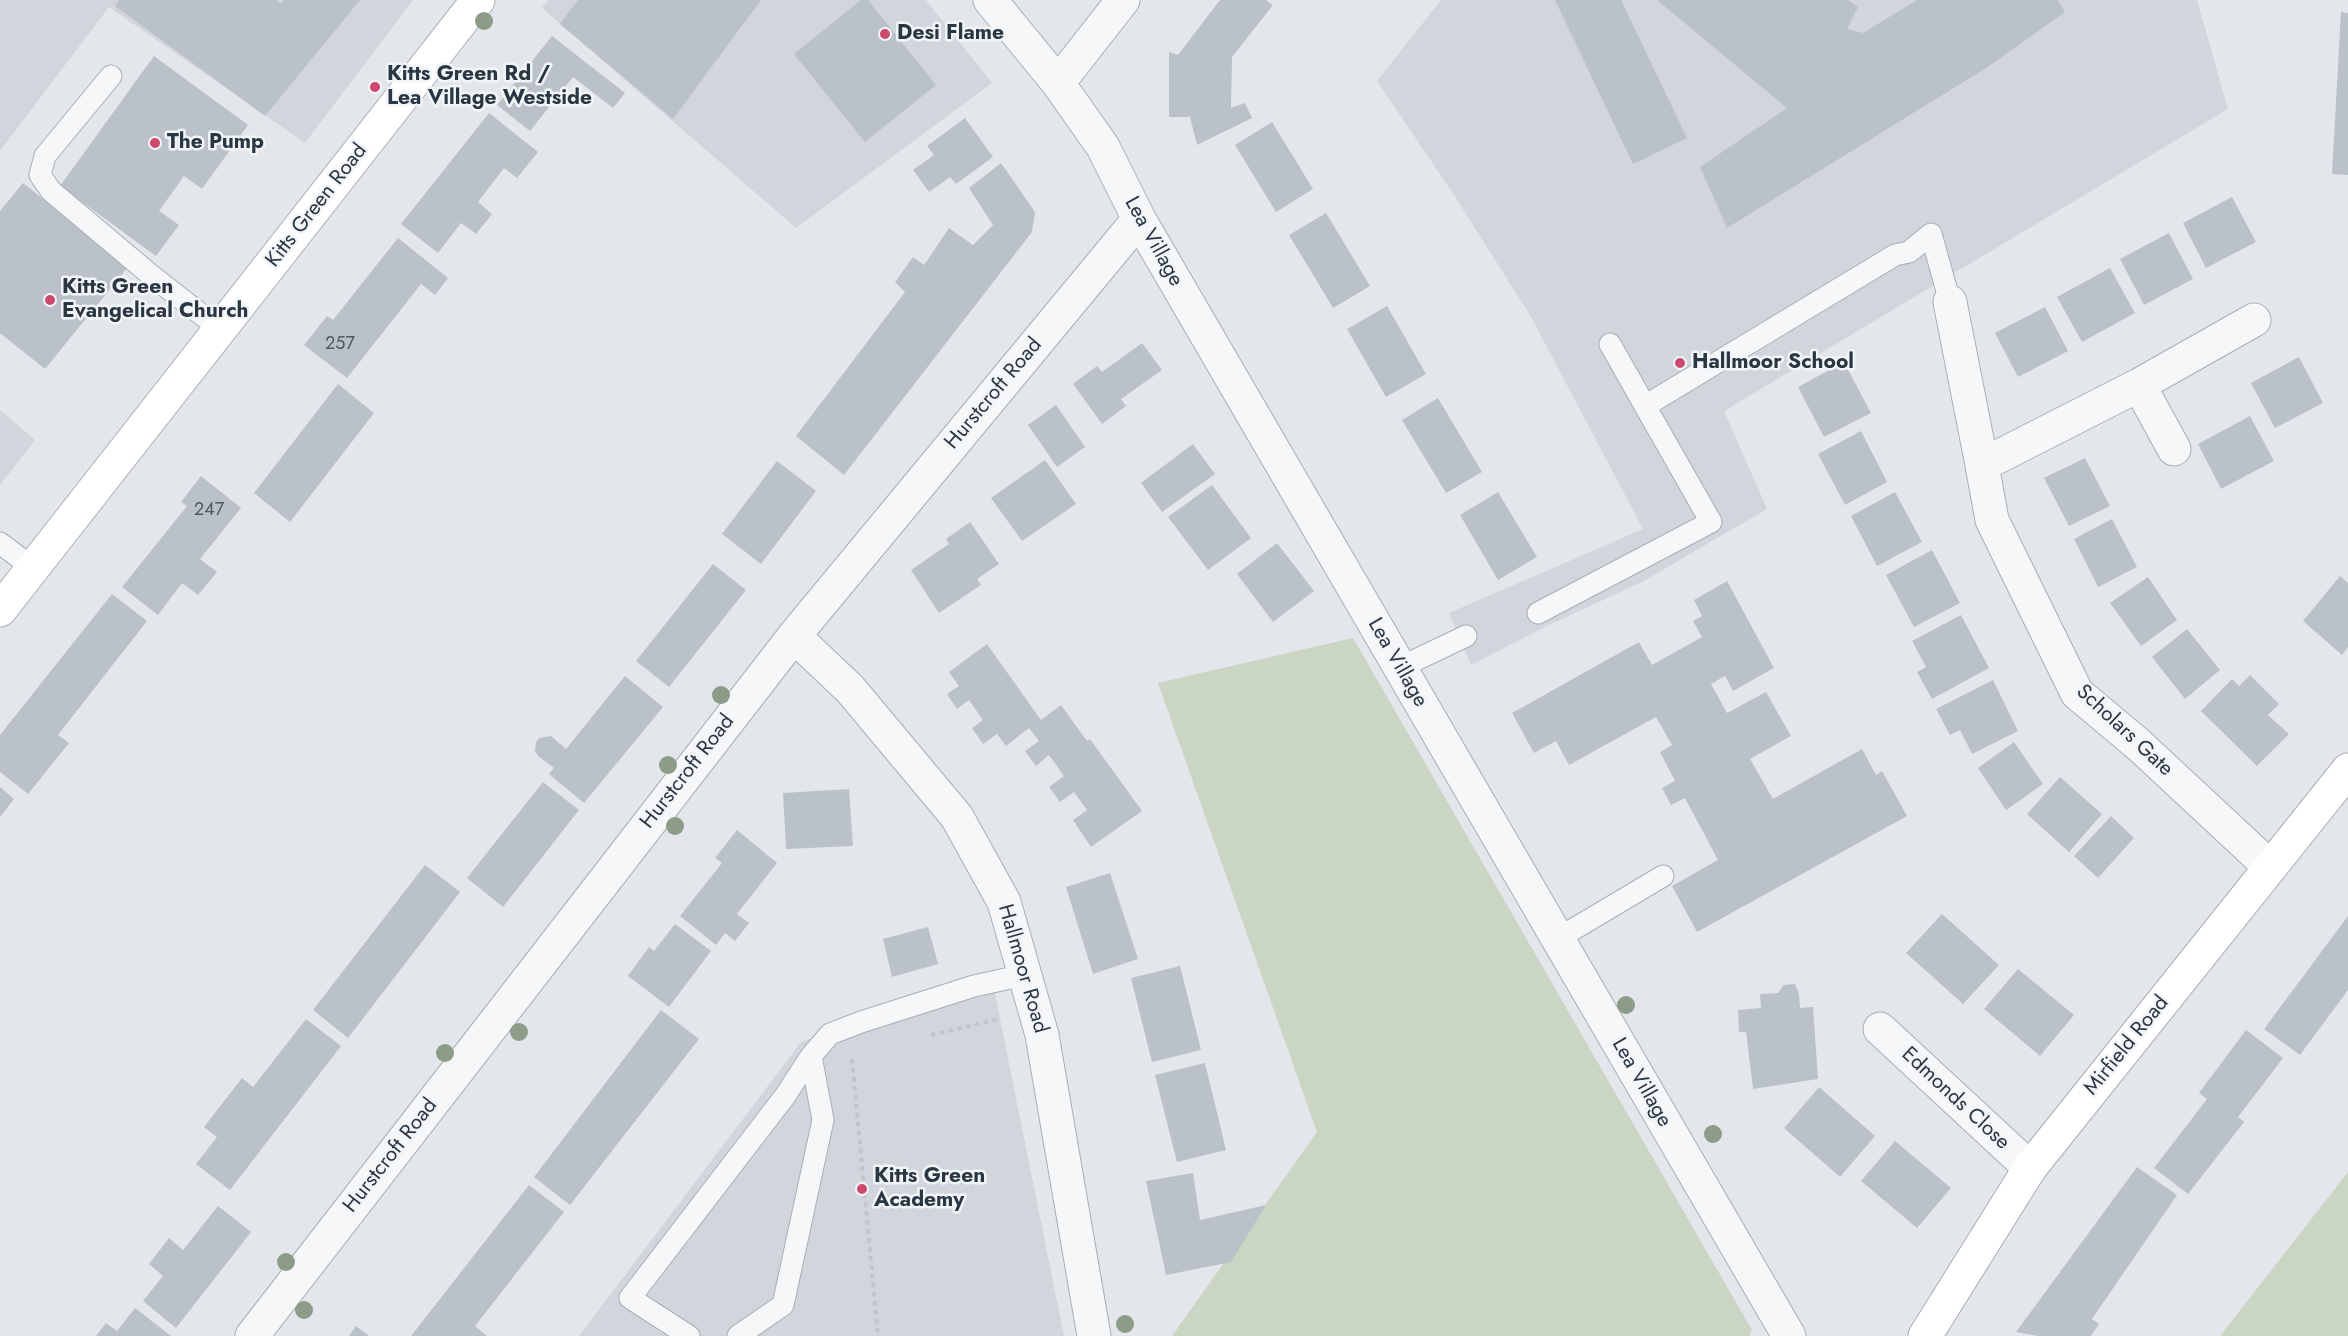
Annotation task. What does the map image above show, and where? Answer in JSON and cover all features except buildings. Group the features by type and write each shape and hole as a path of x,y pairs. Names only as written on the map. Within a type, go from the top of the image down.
{"street":[{"name":"Kitts Green Road","path":"0,610 478,0"},
{"name":"Lea Village","path":"990,0 1058,83 1103,147 1138,219 1789,1336"},
{"path":"1058,83 1123,0"},
{"name":"Hurstcroft Road","path":"252,1336 794,636 1138,219"},
{"name":"Scholars Gate","path":"1950,302 1992,520 2077,693 2139,746 2270,867"},
{"path":"1982,465 2139,385 2254,320"},
{"path":"2139,385 2174,449"},
{"name":"Hallmoor Road","path":"794,636 850,689 957,817 1004,902 1042,1035 1094,1336"},
{"name":"Mirfield Road","path":"1925,1336 2030,1168 2348,770"},
{"name":"Edmonds Close","path":"1880,1029 2030,1168"}],"lane":[{"path":"111,76 45,156 40,175 59,198 152,276 220,329"},
{"path":"1645,406 1895,255 1909,252 1931,234 1950,302"},
{"path":"1538,613 1711,522 1610,344"},
{"path":"0,543 33,568"},
{"path":"1400,668 1466,636"},
{"path":"1557,939 1663,876"},
{"path":"688,1336 630,1298 785,1096 811,1056 830,1034 974,986 1024,975"},
{"path":"738,1336 783,1305 823,1120 811,1056"}],"path":[{"path":"930,1035 964,1026 1035,1013"},
{"path":"852,1056 878,1336"}],"shaded area":[{"path":"0,0 413,0 305,143 109,7 0,151"},
{"path":"548,0 926,0 992,83 796,228 542,8"},
{"name":"Hallmoor School","path":"1441,0 2197,0 2228,109 1724,411 1767,509 1642,582 1551,624 1471,665 1449,613 1643,529 1530,315 1452,192 1377,81"},
{"path":"0,410 35,440 0,485"},
{"name":"Kitts Green Academy","path":"991,974 1064,1336 579,1336 801,1042"}],"green space":[{"path":"1353,638 1752,1330 1749,1336 1172,1336 1317,1132 1158,683"},
{"path":"2348,1172 2348,1336 2220,1336"}],"place":[{"name":"Desi Flame","path":"885,34"},
{"name":"Kitts Green Rd / Lea Village Westside","path":"375,87"},
{"name":"The Pump","path":"155,143"},
{"name":"Kitts Green Evangelical Church","path":"50,300"},
{"name":"Hallmoor School","path":"1680,363"},
{"name":"Kitts Green Academy","path":"862,1189"}]}
